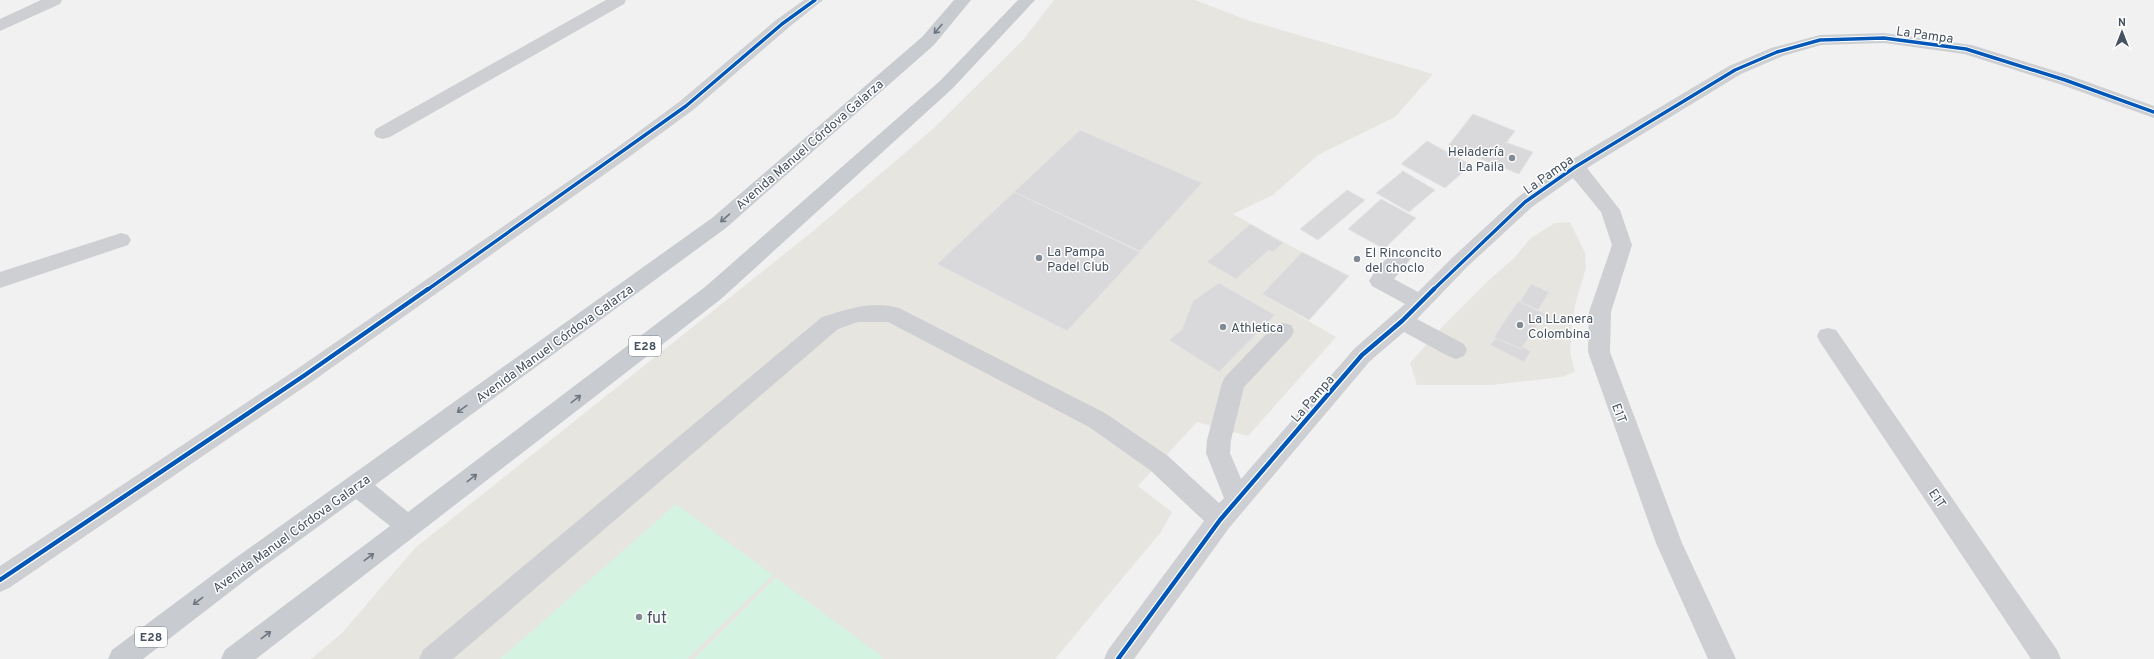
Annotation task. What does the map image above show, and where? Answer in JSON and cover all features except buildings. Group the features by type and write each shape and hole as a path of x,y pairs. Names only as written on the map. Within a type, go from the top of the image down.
{"main road":[{"name":"Avenida Manuel Córdova Galarza","path":"122,659 243,567 719,224 928,41 963,0"},
{"name":"E28","path":"234,659 409,527 713,293 947,84 1027,0"},
{"path":"357,485 409,527"}],"street":[{"path":"0,26 54,0"},
{"path":"383,133 618,0"},
{"path":"0,580 305,375 622,153 710,87 782,24 815,0"},
{"name":"La Pampa","path":"1118,659 1220,520 1362,355 1402,321 1419,302 1525,202 1575,167 1735,70 1777,52 1820,40 1884,38 1966,49 2065,80 2154,112"},
{"name":"E1T","path":"1575,167 1610,210 1622,245 1600,312 1599,352 1669,543 1722,659"},
{"path":"0,280 121,240"},
{"path":"1403,256 1380,281 1419,302"},
{"path":"433,659 830,324 857,314 891,314 1097,420 1159,463 1220,520"},
{"path":"1402,321 1456,350"},
{"path":"1237,500 1218,453 1219,440 1233,383 1283,331"},
{"name":"E1T","path":"1828,336 2048,659"}],"shaded area":[{"path":"1054,0 1195,0 1250,21 1433,74 1395,117 1318,155 1273,195 1233,214 1302,252 1262,294 1336,337 1248,436 1197,422 1138,486 1172,512 1161,532 1055,659 311,659 342,633 415,548 812,232 933,129 1023,40"},
{"path":"1570,222 1585,253 1586,268 1576,301 1572,324 1570,352 1575,372 1562,377 1492,385 1417,385 1410,363 1440,329 1490,279 1514,258 1531,238 1555,223"}],"green space":[{"name":"fut","path":"676,504 773,575 687,659 500,659"},
{"path":"776,578 883,657 881,659 694,659"}],"cycle path":[{"path":"0,580 305,375 622,153 686,106 782,24 815,0"},
{"path":"1118,659 1220,520 1362,355 1402,321 1460,262 1525,202 1575,167 1735,70 1777,52 1820,40 1884,38 1966,49 2065,80 2154,112"}],"place":[{"name":"Heladería La Paila","path":"1512,158"},
{"name":"La Pampa Padel Club","path":"1039,258"},
{"name":"El Rinconcito del choclo","path":"1357,259"},
{"name":"La LLanera Colombina","path":"1520,325"},
{"name":"Athletica","path":"1223,327"},
{"name":"fut","path":"639,617"}]}
